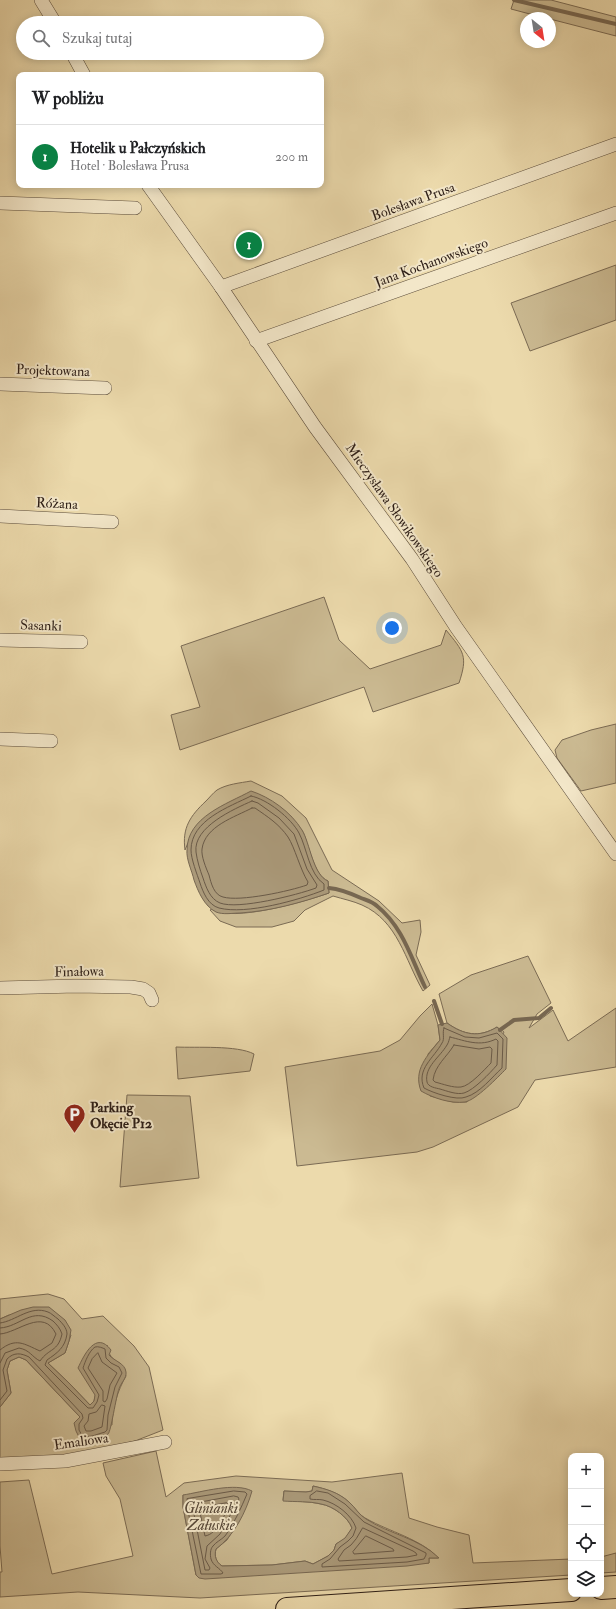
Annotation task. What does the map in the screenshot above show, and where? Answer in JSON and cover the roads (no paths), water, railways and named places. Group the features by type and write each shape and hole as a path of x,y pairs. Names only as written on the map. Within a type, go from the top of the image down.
{"highway":[{"path":"604,1588 616,1587"},
{"path":"287,1609 568,1590"}],"street":[{"path":"41,0 51,16"},
{"path":"76,60 82,72"},
{"name":"Bolesława Prusa","path":"221,287 616,144"},
{"name":"Mieczysława Słowikowskiego","path":"150,188 221,287 315,427 412,559 456,627 616,854"},
{"path":"0,203 135,208"},
{"name":"Jana Kochanowskiego","path":"256,341 616,213"},
{"name":"Projektowana","path":"0,384 105,388"},
{"name":"Różana","path":"0,516 112,522"},
{"name":"Sasanki","path":"0,640 81,642"},
{"path":"0,739 51,742"},
{"name":"Finałowa","path":"0,988 76,986 131,987 143,989 149,993 152,1000"},
{"name":"Emaliowa","path":"0,1464 65,1461 165,1442"}],"water":[{"path":"251,791 273,801 286,811 297,823 305,836 315,866 323,878 328,881 329,893 285,906 240,913 219,913 208,906 196,884 188,861 187,850 189,839 201,820 210,813"},
{"path":"447,1023 459,1030 472,1034 484,1033 497,1027 507,1038 506,1069 481,1093 465,1102 442,1100 431,1096 421,1091 419,1083 420,1070 430,1052 440,1040 438,1025"},
{"path":"33,1307 49,1307 65,1320 71,1330 65,1353 48,1363 90,1405 94,1401 95,1395 78,1368 87,1351 96,1343 106,1344 111,1350 109,1355 124,1366 126,1372 118,1393 109,1432 102,1438 81,1441 74,1423 80,1417 26,1360 19,1357 10,1361 7,1370 11,1393 0,1407 0,1319 21,1310"},
{"name":"Glinianki Załuskie","path":"313,1486 336,1493 349,1502 366,1519 384,1529 413,1541 431,1551 439,1558 429,1558 429,1563 407,1566 205,1579 199,1578 196,1575 183,1507 183,1495 237,1487 252,1491 246,1507 234,1530 216,1549 216,1559 222,1566 272,1565 305,1561 313,1564 328,1556 334,1550 336,1544 345,1538 352,1528 344,1516 326,1505 312,1502 283,1501 284,1491 312,1491"}],"waterway":[{"path":"514,0 616,24"},
{"path":"329,888 337,889 369,901 386,914 394,923 406,944 425,987"},
{"path":"434,1001 442,1024"},
{"path":"500,1030 514,1020 539,1018 551,1008"}],"place":[{"name":"Hotelik u Pałczyńskich","path":"249,245"},
{"name":"Parking Okęcie P12","path":"74,1134"}]}
